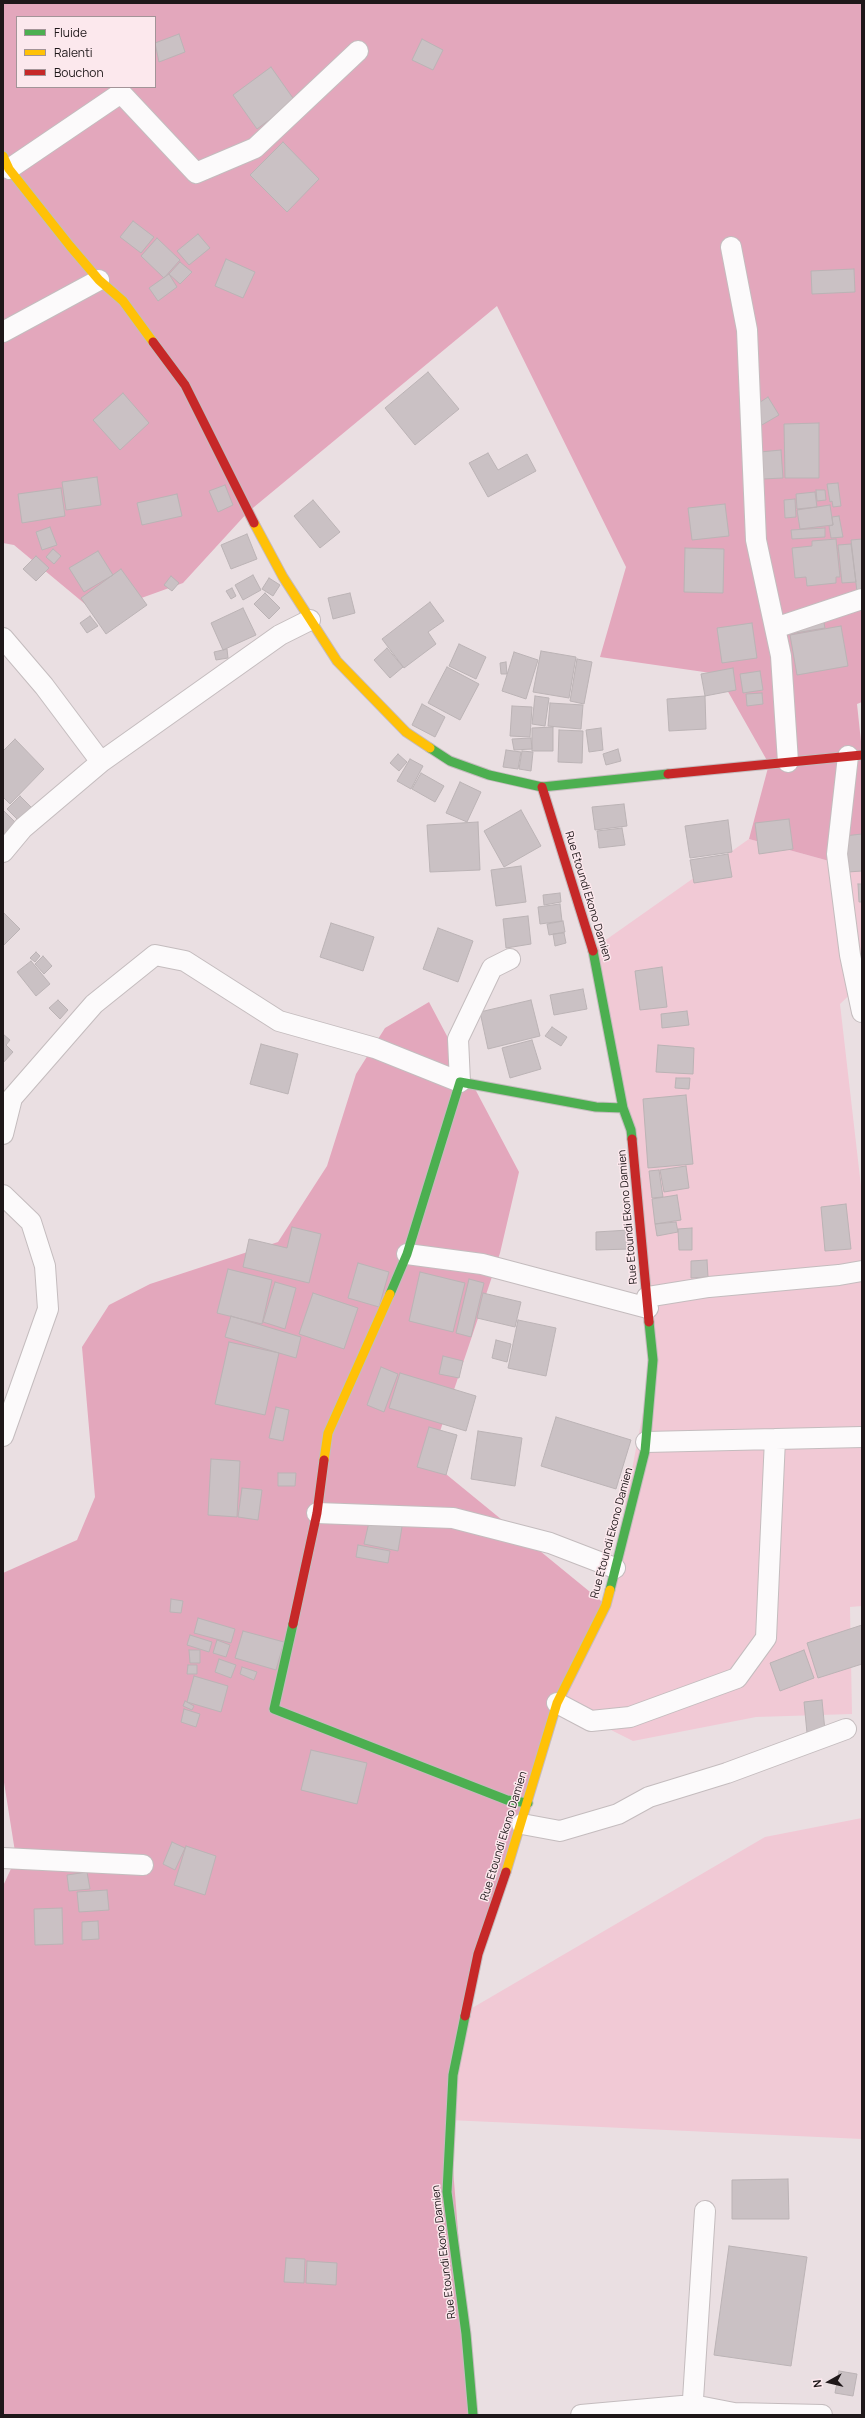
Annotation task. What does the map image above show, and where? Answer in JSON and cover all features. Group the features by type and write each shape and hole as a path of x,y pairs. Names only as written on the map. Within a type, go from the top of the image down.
{"street":[{"path":"358,51 255,148 196,173 121,93 6,163 99,280 123,301 185,385 248,512 283,577 303,606 310,620 337,661 406,732 450,761 489,775 542,787 855,756 838,854 850,955 862,1012"},
{"path":"731,247 747,330 756,540 782,656 788,762"},
{"path":"3,332 99,280"},
{"path":"775,628 862,599"},
{"path":"3,852 23,828 101,762 280,634 310,620"},
{"path":"3,638 44,686 101,762"},
{"name":"Rue Etoundi Ekono Damien","path":"473,2415 466,2334 447,2192 453,2075 478,1954 522,1824 557,1703 606,1605 646,1442 653,1360 631,1130 623,1108 593,949 542,787"},
{"path":"3,1134 12,1098 94,1004 155,955 185,961 279,1022 375,1048 460,1082 596,1107 623,1108"},
{"path":"510,959 492,968 458,1039 460,1082 407,1254 328,1433 317,1513 274,1709 507,1800 528,1802"},
{"path":"3,1195 31,1222 45,1266 48,1309 3,1436"},
{"path":"407,1254 482,1264 648,1302 710,1287 839,1275 862,1271"},
{"path":"646,1442 862,1438"},
{"path":"557,1703 591,1721 630,1717 737,1678 766,1638 775,1439"},
{"path":"317,1513 453,1518 550,1543 615,1568"},
{"path":"522,1824 560,1831 618,1814 649,1797 727,1773 846,1730"},
{"path":"3,1858 143,1865"},
{"path":"692,2410 705,2211"},
{"path":"581,2415 692,2410 734,2414 822,2415"}],"shaded area":[{"path":"3,3 862,3 862,702 857,704 862,751 862,870 749,839 769,764 718,674 600,657 626,567 497,306 248,512 183,583 97,614 14,545 3,543"},
{"path":"749,839 862,870 862,983 840,1004 862,1195 862,1606 850,1607 852,1714 756,1717 633,1741 557,1703 606,1605 653,1360 631,1130 593,949"},
{"path":"429,1002 519,1172 500,1253 430,1461 606,1605 557,1703 478,1954 449,2120 473,2415 3,2415 3,1886 16,1858 3,1776 3,1573 77,1540 95,1497 82,1347 109,1305 150,1284 278,1242 327,1166 356,1074 385,1028"},
{"path":"862,1818 862,2139 449,2120 467,2011 765,1837"}],"building":[{"path":"179,34 185,52 159,62 156,43"},
{"path":"422,39 443,50 433,70 412,60"},
{"path":"271,67 295,101 257,129 233,95"},
{"path":"283,142 319,179 287,212 250,175"},
{"path":"133,221 154,237 141,253 120,237"},
{"path":"198,234 210,248 189,265 177,251"},
{"path":"157,238 180,260 164,278 141,256"},
{"path":"226,259 255,272 243,298 215,286"},
{"path":"180,262 192,272 180,284 169,274"},
{"path":"854,269 855,292 812,294 811,271"},
{"path":"169,274 177,287 158,301 149,288"},
{"path":"428,372 459,409 415,445 385,408"},
{"path":"123,393 149,423 120,450 93,420"},
{"path":"768,397 779,415 755,429 745,412"},
{"path":"819,423 819,478 785,478 784,424"},
{"path":"781,450 783,478 763,479 760,452"},
{"path":"488,453 498,470 527,454 536,471 488,497 469,463"},
{"path":"97,477 101,505 66,510 62,482"},
{"path":"838,483 841,506 833,507 832,501 830,502 827,484"},
{"path":"225,485 233,505 218,512 209,491"},
{"path":"61,488 65,516 22,523 18,494"},
{"path":"816,490 825,490 826,500 817,501"},
{"path":"815,492 817,507 797,509 796,494"},
{"path":"177,494 182,516 142,525 137,503"},
{"path":"795,499 796,517 785,518 784,500"},
{"path":"313,500 340,532 320,548 294,516"},
{"path":"725,504 729,536 692,540 688,508"},
{"path":"830,505 833,525 800,529 797,510"},
{"path":"839,516 843,537 831,538 829,526 833,525 832,517"},
{"path":"50,527 57,545 42,550 36,532"},
{"path":"825,528 825,537 792,539 791,530"},
{"path":"247,534 257,559 231,569 221,545"},
{"path":"836,539 840,577 836,577 836,583 807,586 806,577 795,578 792,548 812,546 812,541"},
{"path":"862,539 862,592 857,592 851,540"},
{"path":"851,544 856,582 842,583 838,545"},
{"path":"685,548 724,549 723,593 684,592"},
{"path":"53,549 61,556 54,564 46,557"},
{"path":"98,551 113,575 84,592 69,568"},
{"path":"36,556 49,568 36,581 23,569"},
{"path":"121,569 147,605 106,634 81,598"},
{"path":"253,575 261,590 243,600 235,585"},
{"path":"171,576 179,583 172,591 164,585"},
{"path":"269,578 280,585 273,596 262,589"},
{"path":"232,588 236,596 231,599 226,591"},
{"path":"265,593 280,608 269,619 254,604"},
{"path":"350,593 355,613 333,619 328,598"},
{"path":"430,602 444,621 428,632 436,644 404,668 382,639"},
{"path":"243,608 256,635 223,650 211,623"},
{"path":"822,613 825,628 789,634 787,619"},
{"path":"90,616 98,626 87,633 80,623"},
{"path":"752,623 757,658 722,663 717,628"},
{"path":"841,626 848,666 797,675 790,635"},
{"path":"459,644 486,657 476,679 449,666"},
{"path":"387,648 403,667 390,678 374,660"},
{"path":"227,649 228,658 216,660 214,652"},
{"path":"541,651 576,657 569,698 533,692"},
{"path":"514,652 538,660 526,699 502,691"},
{"path":"577,659 592,662 584,704 570,701"},
{"path":"506,662 507,674 501,674 500,663"},
{"path":"447,667 479,684 460,720 428,703"},
{"path":"733,668 736,690 705,696 701,674"},
{"path":"760,671 763,690 743,693 740,674"},
{"path":"762,693 763,704 747,706 746,694"},
{"path":"535,696 549,698 545,726 532,724"},
{"path":"705,696 706,729 669,731 667,699"},
{"path":"550,703 583,705 581,729 548,726"},
{"path":"422,704 445,717 435,737 412,725"},
{"path":"512,706 532,707 530,737 510,736"},
{"path":"553,727 553,751 532,751 532,728"},
{"path":"601,728 603,750 589,752 586,730"},
{"path":"559,730 583,731 582,763 558,762"},
{"path":"531,738 532,749 514,750 512,739"},
{"path":"15,739 44,769 10,804 3,797 3,751"},
{"path":"618,749 621,761 606,765 603,754"},
{"path":"506,750 521,752 518,769 503,767"},
{"path":"522,751 533,752 531,771 519,769"},
{"path":"398,754 407,762 399,771 390,763"},
{"path":"410,759 423,766 411,789 397,781"},
{"path":"421,773 444,786 435,802 412,789"},
{"path":"460,782 481,792 467,822 446,813"},
{"path":"20,796 34,810 21,823 7,809"},
{"path":"624,804 627,826 595,830 592,807"},
{"path":"3,810 20,827 3,843"},
{"path":"521,810 541,846 504,867 484,831"},
{"path":"789,819 793,849 759,854 755,823"},
{"path":"728,820 732,852 690,858 685,826"},
{"path":"478,822 480,870 430,872 427,825"},
{"path":"622,828 625,845 599,848 597,831"},
{"path":"862,834 862,871 848,872 844,836"},
{"path":"728,854 732,877 694,883 690,860"},
{"path":"521,866 526,902 496,906 491,870"},
{"path":"858,884 862,884 862,902 859,902"},
{"path":"560,893 561,902 544,905 543,895"},
{"path":"560,904 562,921 540,924 538,907"},
{"path":"3,912 20,929 3,946"},
{"path":"528,916 531,944 506,948 503,919"},
{"path":"563,921 565,932 549,935 547,924"},
{"path":"331,923 374,937 363,971 320,957"},
{"path":"438,928 473,941 458,982 423,969"},
{"path":"564,933 566,943 555,946 553,934"},
{"path":"36,952 40,956 35,962 30,958"},
{"path":"43,956 52,966 44,974 35,964"},
{"path":"31,961 50,984 36,996 17,972"},
{"path":"662,967 667,1007 640,1010 635,971"},
{"path":"583,989 587,1009 554,1015 550,995"},
{"path":"58,1000 68,1010 60,1019 49,1008"},
{"path":"531,1000 540,1036 488,1049 480,1012"},
{"path":"687,1011 689,1025 662,1028 661,1014"},
{"path":"552,1027 567,1037 561,1046 545,1036"},
{"path":"3,1034 10,1040 6,1045 13,1052 3,1063"},
{"path":"532,1040 541,1069 510,1078 502,1048"},
{"path":"261,1044 298,1054 288,1094 250,1084"},
{"path":"658,1045 694,1048 693,1074 656,1072"},
{"path":"676,1078 690,1078 689,1089 675,1088"},
{"path":"686,1095 693,1164 648,1168 643,1099"},
{"path":"686,1166 689,1188 664,1192 660,1170"},
{"path":"659,1170 663,1197 652,1198 649,1171"},
{"path":"677,1195 681,1220 655,1224 652,1199"},
{"path":"846,1204 851,1249 825,1251 821,1207"},
{"path":"676,1222 678,1232 657,1236 655,1224"},
{"path":"292,1227 321,1234 309,1283 243,1267 249,1239 287,1248"},
{"path":"692,1228 692,1250 679,1250 678,1229"},
{"path":"629,1230 630,1249 596,1250 596,1232"},
{"path":"707,1260 708,1277 691,1278 691,1261"},
{"path":"358,1263 389,1272 379,1307 348,1298"},
{"path":"228,1269 272,1280 262,1324 217,1313"},
{"path":"420,1272 465,1283 453,1332 409,1321"},
{"path":"469,1279 484,1283 471,1337 456,1333"},
{"path":"275,1282 296,1288 285,1329 263,1322"},
{"path":"313,1293 358,1308 344,1349 299,1334"},
{"path":"483,1293 521,1302 515,1327 477,1318"},
{"path":"231,1316 301,1337 296,1358 225,1337"},
{"path":"518,1320 556,1328 546,1376 508,1368"},
{"path":"496,1340 511,1344 507,1362 492,1358"},
{"path":"229,1342 279,1353 265,1415 215,1404"},
{"path":"443,1356 463,1361 459,1378 439,1374"},
{"path":"381,1367 398,1374 384,1412 367,1405"},
{"path":"400,1373 476,1396 466,1431 389,1408"},
{"path":"276,1407 289,1410 283,1441 269,1438"},
{"path":"556,1417 631,1440 616,1489 541,1466"},
{"path":"429,1427 457,1435 446,1475 417,1467"},
{"path":"478,1431 522,1438 515,1486 471,1479"},
{"path":"211,1459 240,1461 237,1517 208,1515"},
{"path":"278,1473 296,1473 295,1486 278,1486"},
{"path":"242,1488 262,1490 258,1520 238,1517"},
{"path":"372,1509 404,1515 398,1551 364,1544"},
{"path":"358,1545 390,1551 388,1563 356,1557"},
{"path":"171,1599 183,1601 181,1613 170,1612"},
{"path":"198,1618 235,1629 231,1643 194,1633"},
{"path":"862,1625 862,1664 818,1678 807,1643"},
{"path":"243,1631 284,1642 276,1670 235,1658"},
{"path":"190,1635 212,1642 209,1652 187,1645"},
{"path":"217,1640 230,1645 226,1657 213,1653"},
{"path":"189,1650 200,1650 200,1663 190,1663"},
{"path":"804,1650 814,1678 780,1691 770,1663"},
{"path":"219,1659 236,1665 231,1678 215,1672"},
{"path":"188,1665 197,1665 197,1674 187,1674"},
{"path":"242,1667 257,1672 254,1680 240,1674"},
{"path":"194,1676 228,1686 221,1712 187,1702"},
{"path":"822,1700 825,1731 807,1733 804,1702"},
{"path":"185,1701 194,1706 192,1710 183,1706"},
{"path":"184,1709 200,1714 196,1727 181,1722"},
{"path":"311,1750 367,1763 357,1804 301,1790"},
{"path":"172,1842 185,1848 175,1870 163,1864"},
{"path":"186,1846 216,1856 205,1895 174,1885"},
{"path":"87,1872 90,1889 69,1891 67,1875"},
{"path":"107,1890 109,1910 79,1912 77,1892"},
{"path":"62,1908 63,1944 35,1945 34,1909"},
{"path":"98,1921 99,1939 82,1940 82,1922"},
{"path":"788,2179 789,2219 732,2219 732,2180"},
{"path":"729,2246 807,2257 791,2366 714,2355"},
{"path":"286,2258 305,2259 304,2283 284,2282"},
{"path":"307,2261 337,2263 336,2285 306,2283"},
{"path":"839,2371 857,2374 853,2396 835,2393"}],"traffic: fast":[{"path":"430,748 450,761 489,775 542,787 668,774"},
{"path":"593,951 623,1108 631,1130 632,1139"},
{"path":"390,1294 407,1254 460,1082 596,1107 623,1108"},
{"path":"610,1590 645,1451 653,1360 649,1322"},
{"path":"293,1624 274,1709 507,1800 528,1803"},
{"path":"465,2016 453,2075 447,2192 466,2334 473,2415"}],"traffic: slow":[{"path":"3,156 9,169 70,246 99,280 123,301 153,342"},
{"path":"254,523 283,577 337,661 406,732 430,748"},
{"path":"324,1460 328,1433 390,1294"},
{"path":"506,1872 557,1703 606,1605 610,1590"}],"traffic: jam":[{"path":"153,342 185,385 254,523"},
{"path":"668,774 862,755"},
{"path":"542,787 593,951"},
{"path":"632,1139 649,1322"},
{"path":"293,1624 317,1513 324,1460"},
{"path":"465,2016 478,1954 506,1872"}]}
